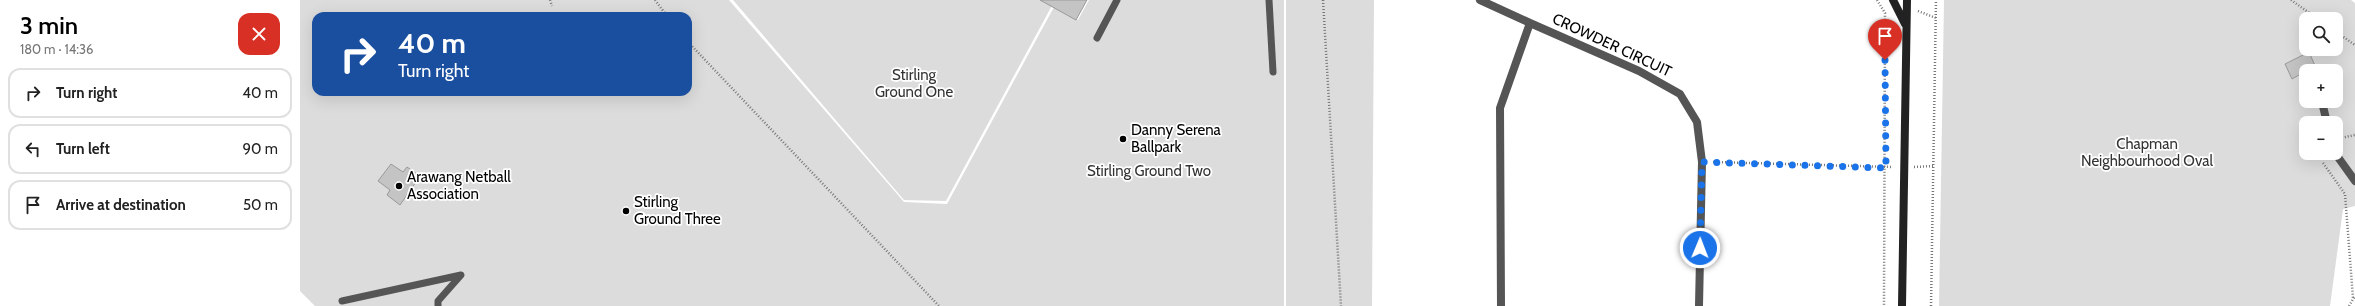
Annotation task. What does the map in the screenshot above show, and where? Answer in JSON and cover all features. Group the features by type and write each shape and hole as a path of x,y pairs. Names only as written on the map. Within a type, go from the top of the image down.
{"main road":[{"path":"1893,0 1907,29"},
{"path":"1902,306 1907,0"}],"street":[{"name":"CROWDER CIRCUIT","path":"1480,0 1640,71 1680,94 1697,122 1702,162 1699,306"},
{"name":"CROWDER CIRCUIT","path":"1501,306 1500,108 1530,23"},
{"path":"2340,160 2355,181"}],"lane":[{"path":"1097,38 1118,0"},
{"path":"1269,0 1273,72"},
{"path":"342,301 461,275 438,300 438,306"}],"path":[{"path":"550,0 552,6"},
{"path":"655,0 664,12"},
{"path":"1323,0 1342,306"},
{"path":"1877,0 1885,13 1886,168 1884,306"},
{"path":"1931,306 1936,0"},
{"path":"2291,0 2308,12"},
{"path":"2343,37 2355,45"},
{"path":"692,46 939,306"},
{"path":"2343,138 2355,135"},
{"path":"1702,162 1886,168"},
{"path":"2324,163 2345,194 2354,297 2349,306"}],"green space":[{"name":"Stirling Ground Two","path":"300,0 729,0 904,202 947,204 1054,7 1078,20 1089,0 1284,0 1284,306 315,306 300,291"},
{"name":"Stirling Ground One","path":"733,0 1055,0 946,201 904,200"},
{"path":"1286,0 1374,0 1372,306 1286,306"},
{"name":"Chapman Neighbourhood Oval","path":"1944,0 2351,0 2355,3 2355,206 2343,209 2330,306 1939,306"}],"building":[{"path":"1040,0 1087,0 1076,20"},
{"path":"2301,56 2311,56 2314,64 2299,64 2299,75 2292,79 2285,64"},
{"name":"Arawang Netball Association","path":"391,164 403,172 407,167 420,176 400,205 387,195 390,190 378,181"}],"place":[{"name":"Danny Serena Ballpark","path":"1123,139"},
{"name":"Arawang Netball Association","path":"399,186"},
{"name":"Stirling Ground Three","path":"626,211"}],"route":[{"path":"1700,248 1702,162 1886,168 1885,60"}]}
